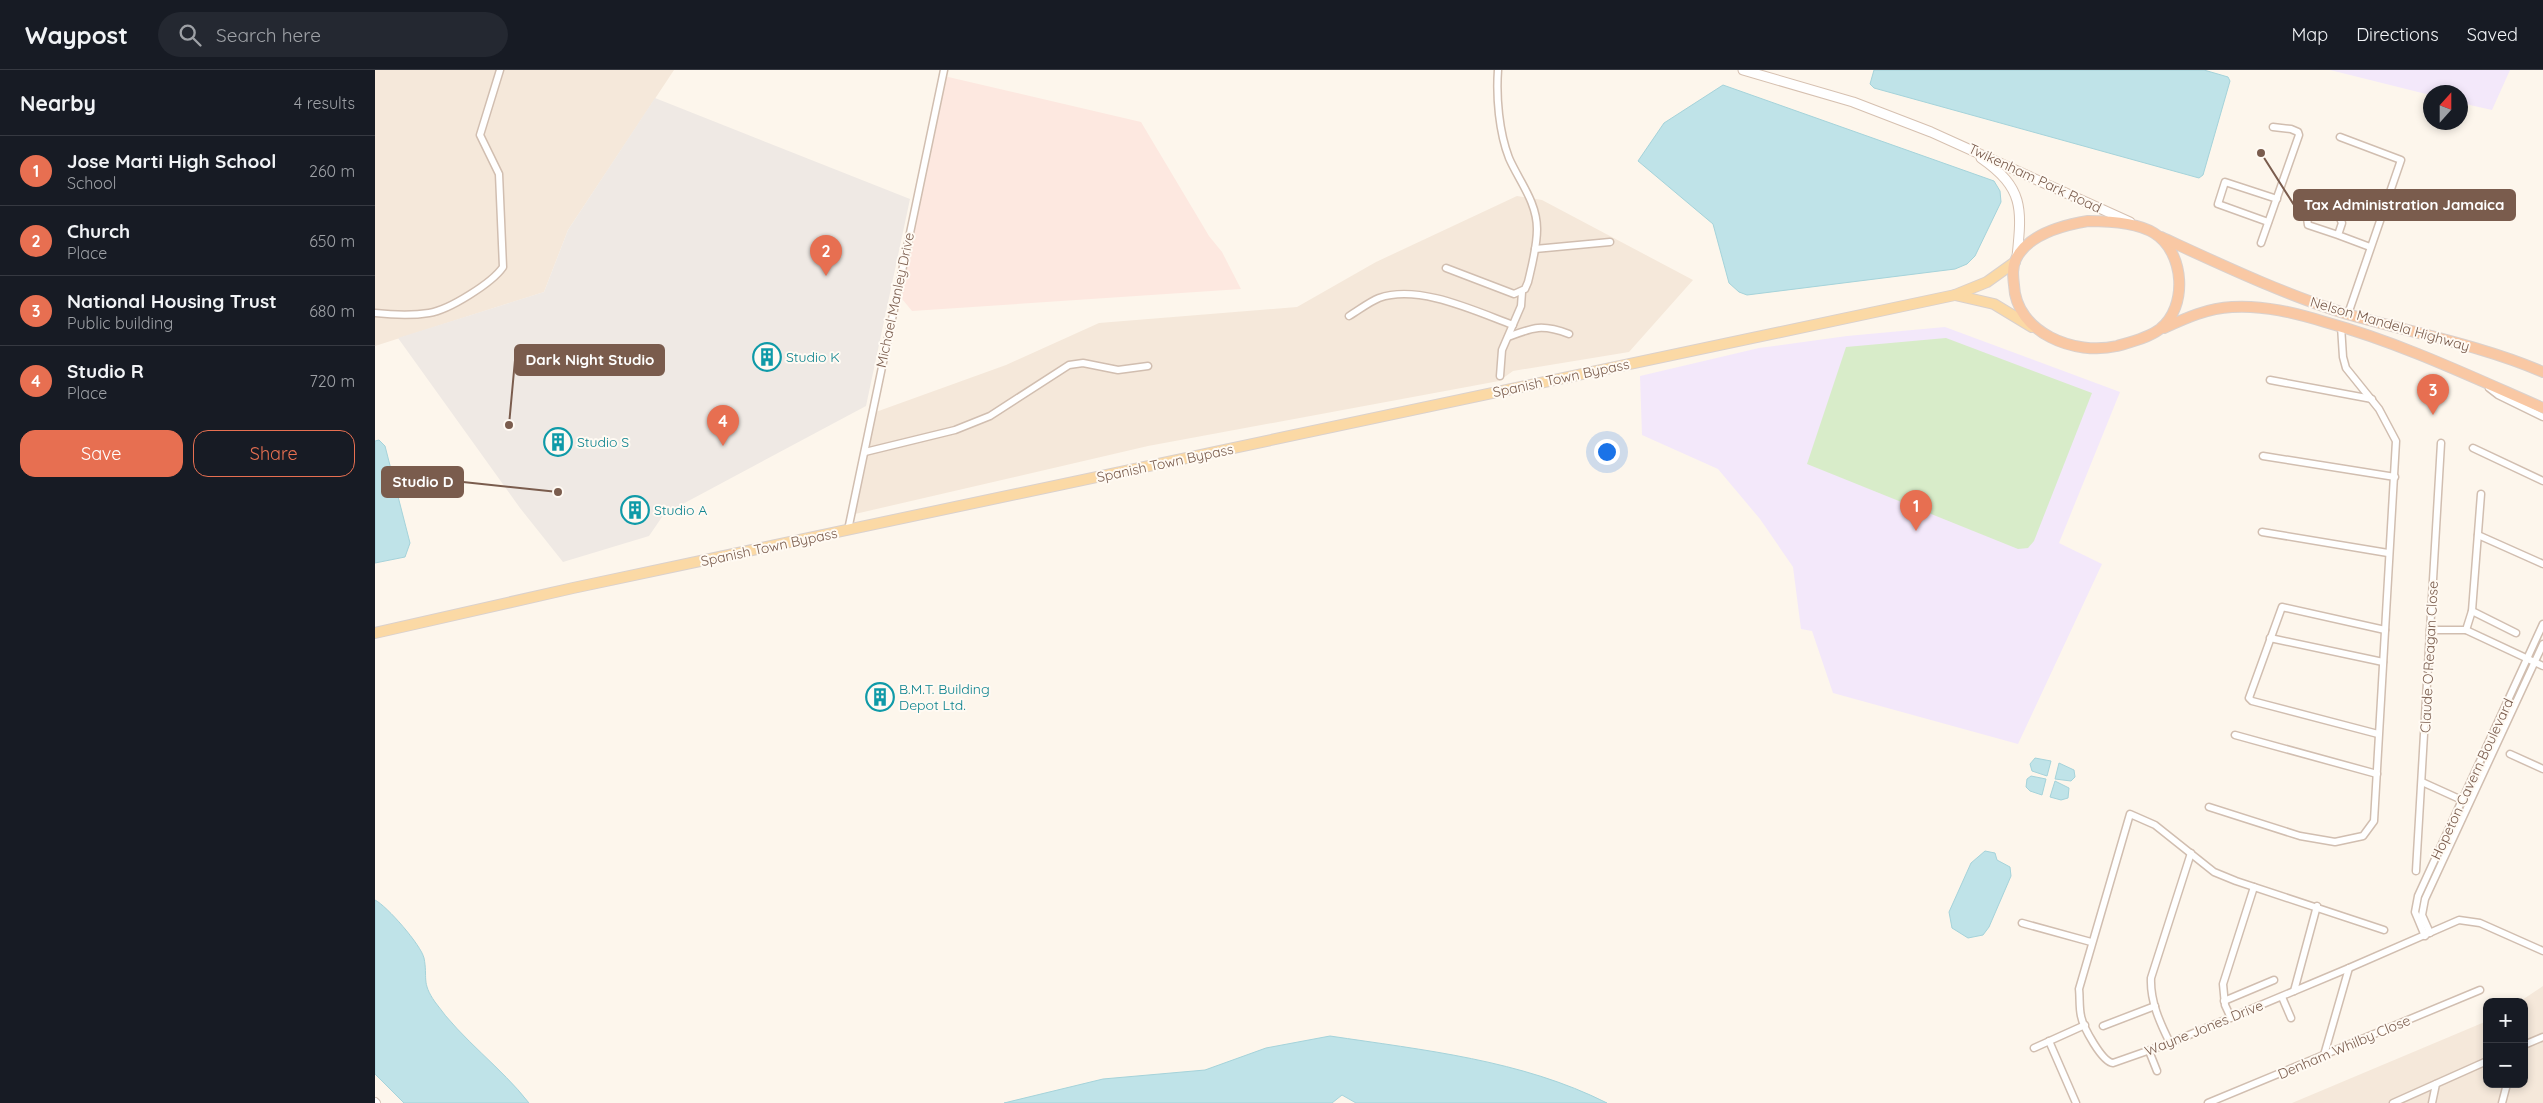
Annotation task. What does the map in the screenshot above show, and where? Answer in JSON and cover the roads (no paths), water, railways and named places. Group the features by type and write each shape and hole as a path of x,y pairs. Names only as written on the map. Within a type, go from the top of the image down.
{"highway":[{"path":"2103,221 2153,233 2173,254 2180,280 2173,314 2160,329 2139,339 2115,346 2098,348 2065,343 2035,329 2026,318 2017,300 2013,277 2016,260 2022,250 2046,233 2077,223 2103,221"},
{"name":"Nelson Mandela Highway","path":"2153,233 2305,300 2348,314 2450,340 2543,372"},
{"name":"Nelson Mandela Highway","path":"2160,329 2191,315 2214,309 2248,306 2299,314 2341,326 2440,362 2543,408"}],"main road":[{"path":"1743,70 1853,102 1962,145"},
{"name":"Twikenham Park Road","path":"1962,145 2153,233"},
{"name":"Twikenham Park Road","path":"1962,145 2001,172 2010,182 2016,194 2020,218 2016,260"},
{"name":"Spanish Town Bypass","path":"375,633 848,530 1955,295 1987,282 2016,260"},
{"name":"Spanish Town Bypass","path":"1955,295 1994,304 2035,329"}],"street":[{"path":"375,313 394,316 431,313 496,278 503,267 499,174 480,134 500,70"},
{"name":"Michael Manley Drive","path":"848,530 865,452 873,401 944,70"},
{"path":"1498,70 1497,88 1504,141 1509,158 1534,208 1537,228 1535,249 1527,286 1522,292 1521,306 1502,350 1500,376"},
{"path":"2261,243 2299,135 2298,132 2291,129 2273,126"},
{"path":"2340,138 2401,160 2348,314"},
{"path":"2268,222 2218,204 2225,182 2277,198"},
{"path":"2338,235 2342,218 2319,209 2311,209 2307,218 2308,224 2338,235 2371,247"},
{"path":"1535,249 1610,242"},
{"path":"1446,268 1511,293 1522,292"},
{"path":"1349,316 1378,298 1399,294 1445,300 1513,325"},
{"path":"2209,807 2300,836 2335,842 2363,836 2374,821 2388,552 2395,477 2396,441 2372,400 2346,368 2341,326"},
{"path":"1508,336 1530,329 1549,327 1569,334"},
{"path":"865,452 955,430 991,416 1069,365 1083,363 1118,370 1148,366"},
{"path":"2270,380 2372,400"},
{"path":"2480,380 2498,395 2543,417"},
{"name":"Claude O'Reagan Close","path":"2416,871 2441,443"},
{"path":"2473,448 2543,481"},
{"path":"2263,456 2395,477"},
{"path":"2466,630 2472,611 2481,494"},
{"path":"2262,532 2388,552"},
{"path":"2478,535 2543,564"},
{"path":"2379,734 2252,701 2249,694 2282,608 2385,630"},
{"path":"2472,611 2516,633"},
{"name":"Hopeton Cavern Boulevard","path":"2427,934 2415,912 2415,902 2543,624"},
{"path":"2430,630 2466,630 2543,666"},
{"path":"2270,638 2383,662"},
{"name":"Hopeton Cavern Boulevard","path":"2427,934 2422,915 2423,905 2543,644"},
{"path":"2235,735 2377,774"},
{"path":"2510,754 2543,770"},
{"path":"2422,782 2469,804"},
{"name":"Wayne Jones Drive","path":"2191,853 2155,825 2130,814 2079,988 2081,1018 2098,1051 2109,1063 2170,1043 2282,997 2456,920 2466,919 2479,923 2543,951"},
{"path":"2170,1043 2150,992 2151,978 2191,853 2214,872 2385,930"},
{"path":"2231,1018 2224,1001 2223,984 2254,887"},
{"path":"2294,992 2317,906"},
{"path":"2022,923 2091,942"},
{"path":"2324,1055 2349,968"},
{"path":"2224,1001 2274,980"},
{"name":"Denham Whilby Close","path":"2208,1103 2480,990"},
{"path":"2282,997 2291,1018"},
{"path":"2103,1026 2155,1006"},
{"path":"2034,1048 2085,1025"},
{"path":"2528,1043 2543,1037"},
{"path":"2049,1041 2076,1103"},
{"path":"2149,1051 2157,1071"},
{"path":"2393,1103 2483,1064"},
{"path":"2432,1103 2436,1084"},
{"path":"2502,1103 2506,1088"}],"water":[{"path":"1874,70 2204,70 2228,77 2230,81 2203,175 2199,178 1874,88 1870,84"},
{"path":"1723,85 1994,181 2000,191 2001,202 1975,256 1967,264 1955,269 1747,295 1739,292 1729,283 1713,224 1638,161 1664,123"},
{"path":"379,440 385,446 410,543 405,557 375,563 375,441"},
{"path":"2035,758 2051,761 2047,776 2032,771 2030,764"},
{"path":"2059,763 2074,770 2075,777 2071,781 2055,779"},
{"path":"2031,776 2046,779 2042,795 2030,791 2026,787 2027,779"},
{"path":"2055,781 2069,788 2068,798 2061,800 2050,797"},
{"path":"1985,851 1995,853 1997,860 2010,867 2011,876 1989,927 1983,935 1968,938 1952,928 1949,912 1971,863"},
{"path":"375,900 403,926 422,952 426,985 435,1002 457,1029 506,1077 529,1103 404,1103 375,1074"},
{"path":"1330,1036 1436,1052 1507,1067 1575,1088 1607,1103 1356,1103 1342,1095 1332,1103 1004,1103 1103,1079 1205,1070 1266,1048"}],"place":[{"name":"Tax Administration Jamaica","path":"2261,153"},
{"name":"Church","path":"826,276"},
{"name":"Studio K","path":"767,357"},
{"name":"National Housing Trust","path":"2433,415"},
{"name":"Dark Night Studio","path":"509,425"},
{"name":"Studio S","path":"558,442"},
{"name":"Studio R","path":"723,446"},
{"name":"Studio D","path":"558,492"},
{"name":"Studio A","path":"635,510"},
{"name":"Jose Marti High School","path":"1916,531"},
{"name":"B.M.T. Building Depot Ltd.","path":"880,697"}]}
